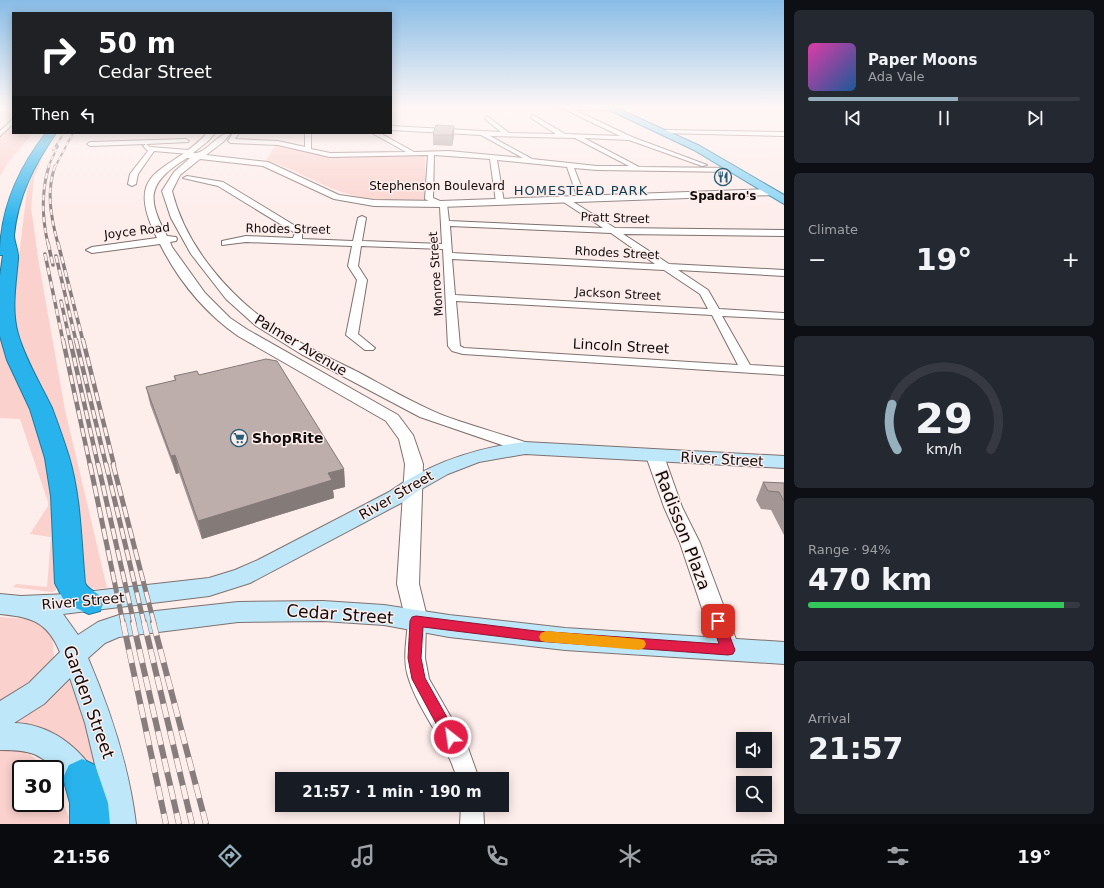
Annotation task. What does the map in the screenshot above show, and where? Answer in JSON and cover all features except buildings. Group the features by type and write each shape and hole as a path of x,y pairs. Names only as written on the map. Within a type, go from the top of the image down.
{"highway":[{"path":"19,159 30,145"},
{"path":"0,270 13,202 21,180 35,154 42,145"},
{"path":"7,238 11,259 5,301 8,332 17,360 41,408 57,458 64,496 70,583 76,595 89,602"},
{"path":"82,778 89,803 90,824"}],"main road":[{"path":"691,145 732,168 784,200"},
{"name":"River Street","path":"10,605 89,602 185,591 209,587 242,577 396,497 413,483 462,460 492,453 525,448 784,462"},
{"name":"Garden Street","path":"10,605 44,614 54,621 62,631 92,699 106,744 115,777 120,824"},
{"name":"Cedar Street","path":"0,715 38,693 91,638 108,629 214,614 263,610 323,611 384,615 416,621 515,634 784,653"},
{"path":"0,736 19,736 44,743 64,757 82,778 105,824"}],"street":[{"path":"132,184 134,174 152,150 146,148 146,145"},
{"name":"Palmer Avenue","path":"202,145 174,177 167,191 172,211 186,238 215,279 236,302 267,327 286,339 417,410 525,448"},
{"name":"Palmer Avenue","path":"208,145 160,173 149,188 147,196 150,208 164,240 178,266 195,289 225,320 243,333 392,418 407,439 414,464 408,584 416,621"},
{"path":"289,145 330,155 431,153 453,145"},
{"path":"308,145 308,150"},
{"path":"399,145 413,153"},
{"path":"465,145 493,158 533,163 640,169 732,168"},
{"path":"502,145 533,163"},
{"path":"591,145 640,169"},
{"path":"650,145 696,163 732,168"},
{"name":"Stephenson Boulevard","path":"152,150 249,158 277,164 348,196 371,200 438,202 581,198 755,190 773,192"},
{"path":"431,153 429,199 438,202"},
{"path":"493,158 499,200"},
{"path":"689,169 698,167 696,163"},
{"path":"570,166 581,198"},
{"path":"187,178 220,184 233,191 299,232 297,240"},
{"path":"563,198 704,292 717,313 746,368"},
{"name":"Monroe Street","path":"438,202 444,206 454,346 456,349"},
{"path":"362,218 352,266 361,276 362,280 352,335 369,348"},
{"name":"Pratt Street","path":"445,223 613,231 784,233"},
{"name":"Joyce Road","path":"92,250 186,238"},
{"name":"Rhodes Street","path":"225,243 246,238 357,243 667,267 784,273"},
{"name":"Jackson Street","path":"451,298 784,316"},
{"name":"Lincoln Street","path":"456,349 463,351 784,371"},
{"name":"Radisson Plaza","path":"655,456 673,507 690,543 728,650"},
{"path":"416,621 414,658 419,679 458,750 466,772"},
{"path":"472,812 472,824"}],"shaded area":[{"path":"0,145 23,145 8,163 0,176"},
{"path":"275,145 287,145 316,153 425,154 425,200 388,200 351,195 340,192 288,168 266,160"},
{"path":"44,155 34,177 31,208 39,264 65,410 107,588 91,588 85,584 80,577 53,412 32,369 15,325 13,304 27,191 34,170"},
{"path":"0,325 38,426 47,460 53,492 56,541 56,590 52,592 13,587 16,584 47,587 51,537 30,534 48,506 48,502 20,419 0,418"},
{"path":"0,617 29,619 40,624 52,636 54,656 41,676 0,707"},
{"path":"69,679 87,729 94,754 98,780 12,725 15,719 58,684"},
{"path":"0,745 25,750 37,760 12,760 12,812 64,812 64,806 69,817 68,824 0,824"}],"railway":[{"path":"53,150 56,145"},
{"path":"55,167 66,145"},
{"path":"48,167 58,146"},
{"path":"48,244 44,224 43,205 46,176 49,166"},
{"path":"55,166 52,176 50,205 58,244"},
{"path":"48,243 53,265"},
{"path":"58,243 83,341"},
{"path":"45,254 63,341"},
{"path":"56,256 76,341"},
{"path":"61,301 70,341"},
{"path":"63,340 90,465"},
{"path":"70,340 98,465"},
{"path":"76,340 106,465"},
{"path":"83,340 114,465"},
{"path":"90,464 123,623"},
{"path":"98,464 134,623"},
{"path":"106,464 144,623"},
{"path":"113,464 154,623"},
{"path":"123,622 166,824"},
{"path":"133,622 179,824"},
{"path":"144,622 192,824"},
{"path":"153,622 206,824"}],"slow traffic":[{"path":"546,637 639,644"}],"place":[{"name":"Spadaro's","path":"723,177"},
{"name":"ShopRite","path":"239,438"}],"district":[{"name":"HOMESTEAD PARK","path":"581,190"}],"route":[{"path":"451,737 419,679 414,658 416,621 565,639 728,650 718,621"}]}
